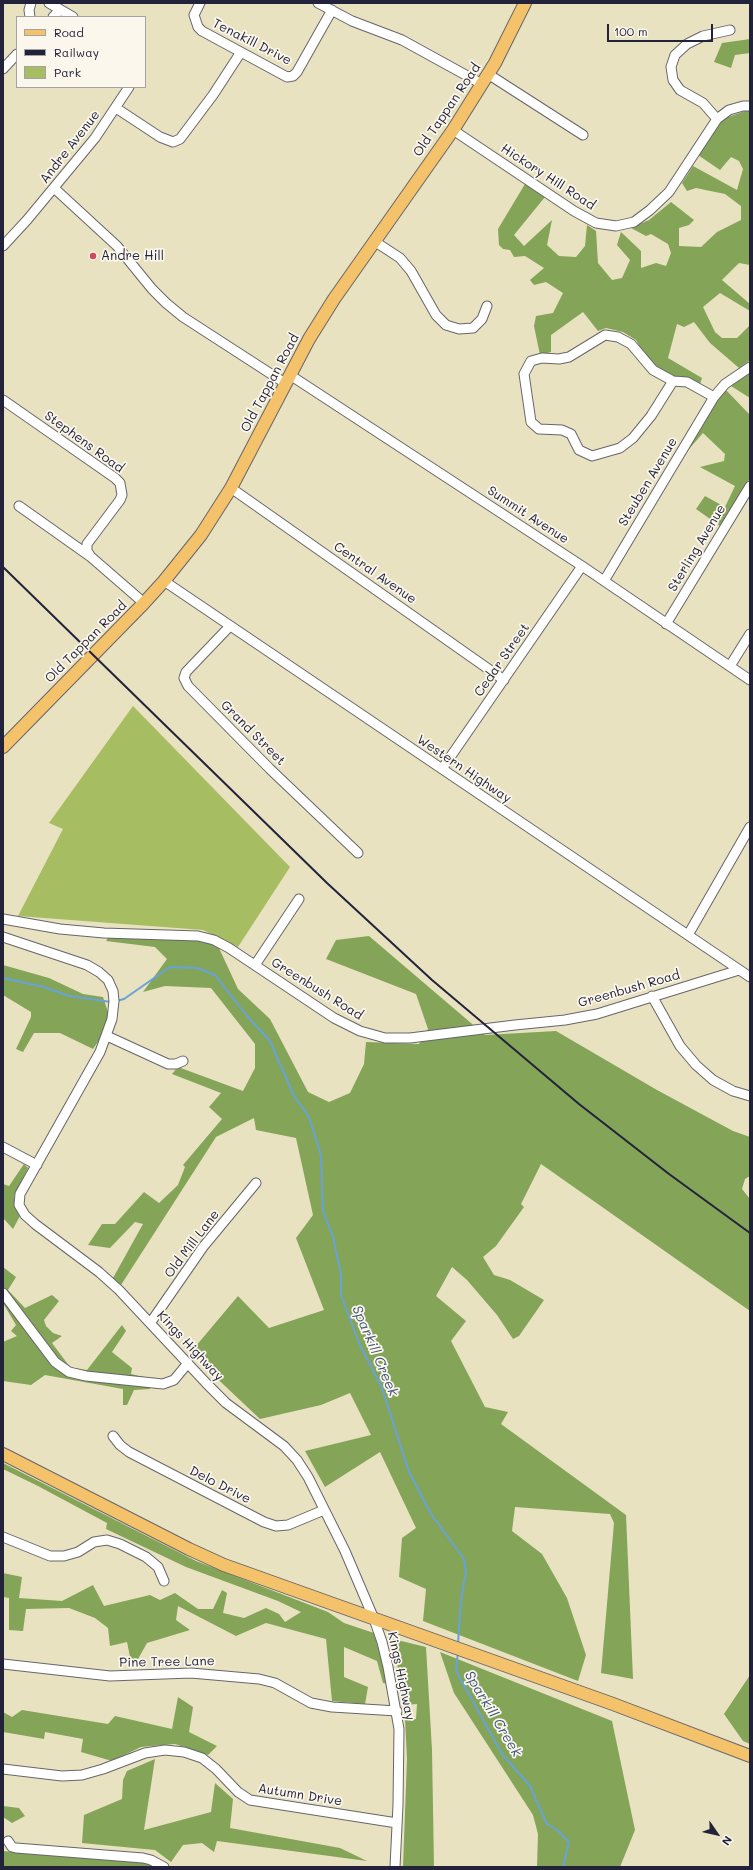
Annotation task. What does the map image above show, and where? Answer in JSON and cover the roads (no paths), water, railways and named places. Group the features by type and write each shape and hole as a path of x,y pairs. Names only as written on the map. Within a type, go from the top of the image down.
{"main road":[{"name":"Old Tappan Road","path":"3,747 144,603 201,535 231,488 288,379 333,301 453,130 507,42 525,3"},
{"path":"3,1454 206,1557 236,1570 613,1704 750,1756"}],"street":[{"path":"30,16 29,10 31,3"},
{"path":"49,3 72,16"},
{"name":"Tenakill Drive","path":"200,3 194,16 198,27 202,31 287,77 293,76 297,72 332,10"},
{"path":"318,3 352,20 402,40 485,79 583,135"},
{"path":"54,16 60,10"},
{"path":"717,119 703,104 680,90 672,80 671,67 675,55 687,44 703,36 730,30"},
{"name":"Andre Avenue","path":"3,246 27,220 95,138 116,108 160,137 173,142 180,139 213,95 241,52"},
{"path":"3,69 16,55"},
{"path":"116,108 128,88"},
{"name":"Hickory Hill Road","path":"453,130 574,211 596,223 616,226 634,222 650,210 669,192 717,119 730,110 743,106 750,106"},
{"path":"54,188 117,246 152,289 177,312 288,379"},
{"path":"374,241 400,258 411,271 436,315 446,325 459,329 473,328 482,319 487,306"},
{"path":"673,381 651,416 633,438 620,448 592,456 579,450 570,434 562,430 539,429 532,422 524,374 531,361 542,358 559,359 570,357 605,335 618,337 631,344 652,370 673,381 687,382 714,397 725,384 750,367"},
{"name":"Summit Avenue","path":"288,379 582,566 750,680"},
{"name":"Steuben Avenue","path":"604,581 714,397"},
{"name":"Stephens Road","path":"3,400 120,483 122,495 120,500 87,544 86,551 91,557"},
{"name":"Sterling Avenue","path":"666,624 750,486"},
{"name":"Central Avenue","path":"231,488 504,680"},
{"path":"19,506 91,557 144,603"},
{"name":"Cedar Street","path":"442,769 582,566"},
{"name":"Western Highway","path":"164,581 750,977"},
{"name":"Grand Street","path":"230,626 186,672 184,678 188,686 270,769 358,853"},
{"path":"730,666 750,634"},
{"path":"688,935 750,827"},
{"path":"255,966 299,899"},
{"name":"Greenbush Road","path":"3,919 60,929 104,933 198,936 214,940 229,948 334,1018 360,1031 385,1038 416,1037 515,1024 565,1020 597,1014 738,970"},
{"name":"Kings Highway","path":"4,937 87,965 99,972 108,980 113,991 114,1001 112,1019 107,1036 92,1067 20,1194 19,1205 24,1215 99,1272 150,1322 226,1403 284,1446 297,1460 344,1551 374,1619 382,1642 397,1711 399,1729 395,1867"},
{"path":"652,996 680,1046 696,1065 713,1080 733,1091 750,1096"},
{"path":"107,1036 168,1064 176,1064 183,1061"},
{"path":"3,1147 37,1165"},
{"name":"Old Mill Lane","path":"150,1322 203,1246 256,1183"},
{"path":"3,1294 55,1362 70,1372 86,1376 163,1384 174,1380 188,1363"},
{"name":"Delo Drive","path":"112,1436 129,1452 264,1522 276,1526 288,1525 324,1510"},
{"path":"3,1537 50,1556 64,1556 78,1552 94,1542 107,1540 120,1544 146,1557 158,1567 164,1581"},
{"name":"Pine Tree Lane","path":"3,1664 110,1676 191,1673 259,1679 275,1683 311,1703 332,1707 397,1711"},
{"name":"Autumn Drive","path":"3,1769 62,1776 82,1775 104,1769 145,1753 165,1750 184,1752 202,1758 216,1769 238,1792 250,1800 397,1823"},
{"path":"8,1841 12,1847 16,1848 143,1858 152,1860 164,1867"}],"waterway":[{"name":"Sparkill Creek","path":"116,1001 124,999 170,967 197,968 215,975 247,1016 270,1041 294,1096 309,1117 321,1156 323,1211 333,1237 341,1274 341,1295 359,1343 382,1388 409,1472 431,1514 464,1559 466,1572 461,1599 458,1644"},
{"name":"Sparkill Creek","path":"3,978 44,987 69,996 111,1002"},
{"name":"Sparkill Creek","path":"458,1652 456,1671 502,1754 530,1786 547,1824 558,1831 569,1842 563,1867"}],"railway":[{"path":"3,567 327,883 432,980 579,1104 669,1174 750,1233"}],"place":[{"name":"Andre Hill","path":"93,256"}]}
